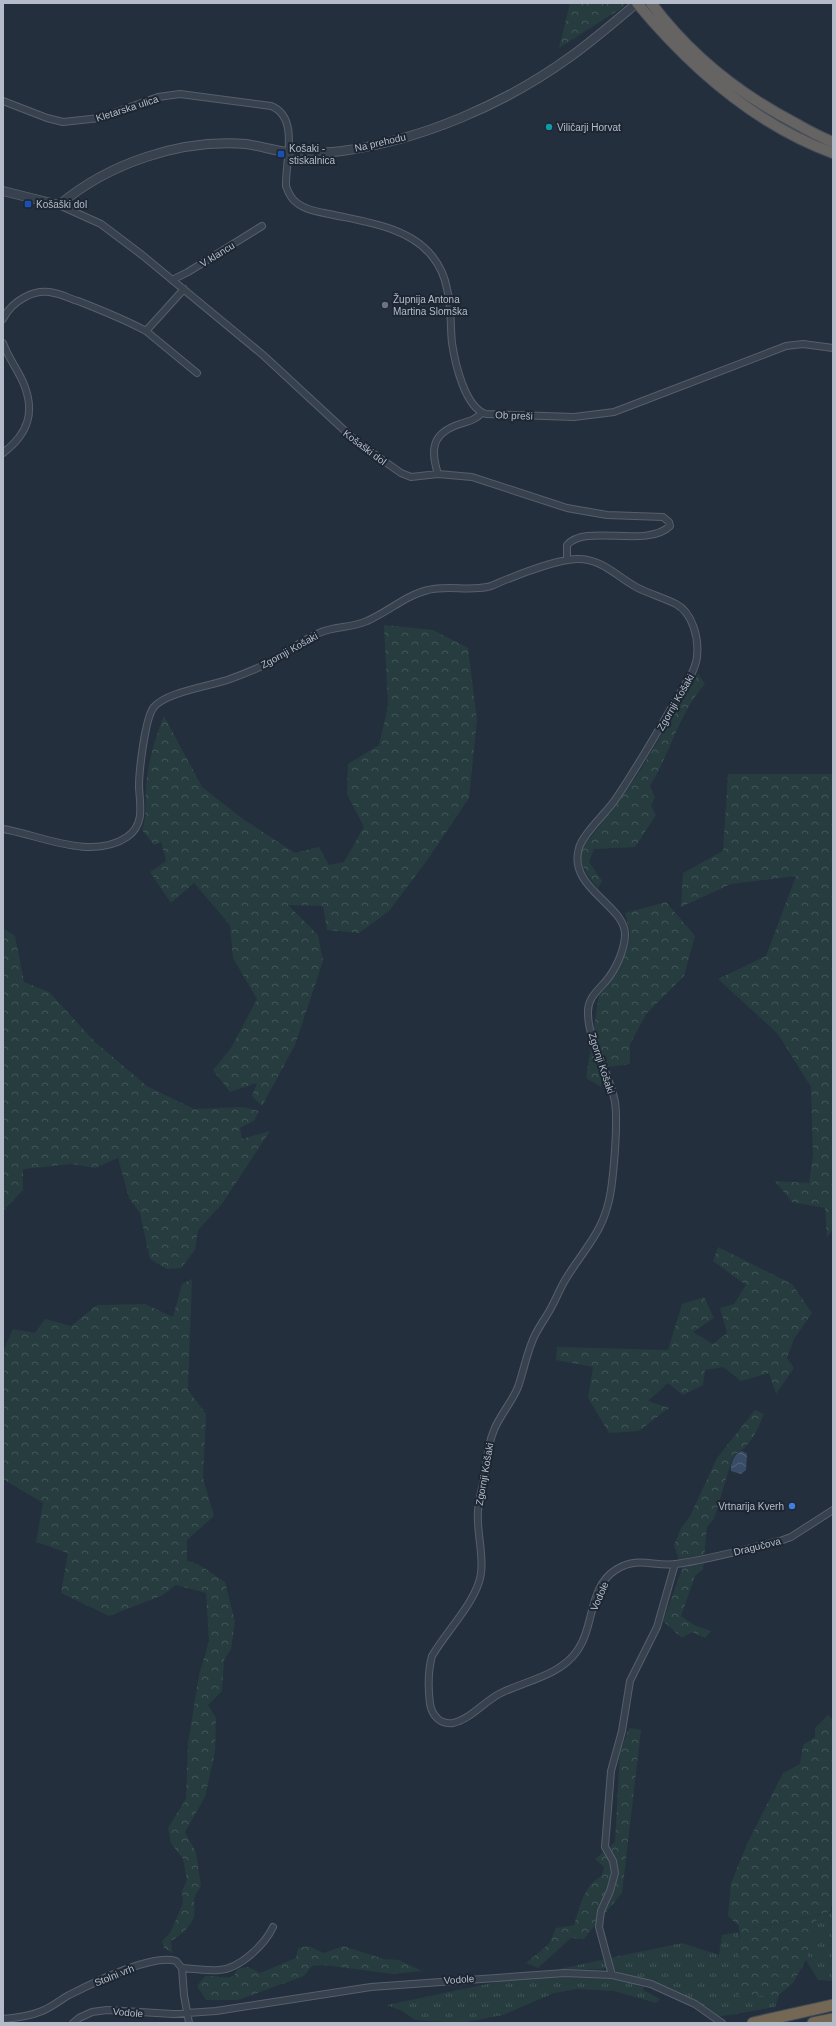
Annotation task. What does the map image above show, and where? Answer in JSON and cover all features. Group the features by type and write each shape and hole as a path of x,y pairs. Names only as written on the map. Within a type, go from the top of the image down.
{"highway":[{"path":"651,3 679,37 715,71 760,105 833,142"},
{"path":"634,6 719,87 754,112 786,132 833,154"},
{"path":"753,2023 833,2005"},
{"path":"813,2023 833,2019"}],"street":[{"name":"Na prehodu","path":"59,205 90,182 115,169 153,155 183,148 246,144 288,152 317,153 343,150 416,134 449,123 478,110 545,73 570,57 634,6"},
{"name":"Kletarska ulica","path":"3,101 47,118 63,122 100,118 158,97 180,94 271,106 282,112 286,120 289,133 288,152"},
{"name":"Ob preši","path":"288,152 286,186 288,192 296,203 309,210 398,232 416,241 429,252 438,264 448,290 452,343 460,376 473,404 482,413 499,415 574,417 602,414 633,405 786,346 803,344 833,348"},
{"name":"Košaški dol","path":"3,191 59,205 101,224 263,355 357,442 409,476 420,477 438,474 472,477 567,508 607,515 663,517 670,522 670,526 666,530 654,533 614,537 585,535 573,538 567,544 567,560"},
{"name":"V klancu","path":"172,280 188,272 262,226"},
{"path":"146,331 184,290"},
{"path":"3,319 7,312 23,298 39,293 54,293 109,314 146,331 197,373"},
{"path":"3,343 23,383 28,401 28,419 23,434 14,445 3,453"},
{"path":"438,474 433,456 437,439 450,428 477,418 482,413"},
{"name":"Zgornji Košaki","path":"3,829 72,846 108,844 122,840 129,836 139,822 139,785 147,721 152,709 162,701 247,672 272,661 316,634 327,630 366,622 410,597 427,590 446,587 471,590 489,587 527,571 567,560 587,560 600,563 632,585 651,595 676,604 683,610 694,629 697,641 698,658 692,673 640,762 606,813 580,844 577,855 578,867 583,878 593,892 621,919 625,932 624,945 616,964 607,979 596,990 587,1011 592,1039 601,1057 615,1102 616,1118 611,1188 605,1218 590,1244 566,1278 552,1307 534,1336 517,1388 492,1434 488,1446 478,1511 480,1550"},
{"name":"Dragučova","path":"675,1564 780,1541 791,1537 833,1510"},
{"name":"Vodole","path":"480,1550 480,1578 475,1592 439,1644 432,1656 429,1666 429,1691 432,1709 439,1720 452,1724 461,1721 498,1694 565,1665 579,1650 586,1635 594,1603 604,1580 615,1570 626,1564 638,1561 652,1564 675,1564"},
{"path":"612,1975 600,1935 599,1922 601,1911 613,1882 614,1865 606,1846 611,1771 622,1731 630,1681 657,1627 675,1564"},
{"path":"188,2023 182,1968 221,1970 258,1950 268,1939 273,1927"},
{"name":"Stolni vrh","path":"3,2019 21,2017 43,2010 109,1976 148,1962 171,1959 176,1961 182,1968"},
{"name":"Vodole","path":"73,2023 79,2018 92,2012 107,2010 144,2013 186,2013 241,2008 371,1987 564,1973 612,1975 633,1979 669,1991 695,2004 722,2023"}],"green space":[{"path":"570,3 623,3 625,6 559,48"},
{"path":"384,625 433,630 468,648 477,720 469,798 428,859 389,911 359,933 327,930 323,906 288,905 318,935 323,961 295,1045 262,1106 252,1096 257,1083 230,1092 213,1070 231,1048 257,999 233,958 230,925 194,883 171,903 150,872 166,861 161,842 154,845 142,830 144,825 148,771 152,752 164,716 202,787 243,819 295,853 319,847 329,865 344,862 364,827 347,794 348,764 379,745 388,706"},
{"path":"698,674 705,684 688,708 650,786 655,797 651,806 656,815 635,847 594,849 589,862 602,881 598,888 584,869 581,856 582,849 585,843 636,777"},
{"path":"728,774 833,774 833,1229 827,1237 825,1208 792,1202 775,1181 809,1183 813,1155 811,1087 778,1034 718,979 766,956 796,876 731,884 681,907 683,873 723,851"},
{"path":"666,902 695,936 684,976 647,1013 630,1044 630,1064 603,1068 601,1087 586,1078 599,995 620,965 628,947 630,933 625,913"},
{"path":"3,928 15,936 24,982 49,992 95,1042 147,1086 194,1109 243,1107 259,1111 254,1121 240,1128 242,1139 270,1131 222,1204 198,1230 195,1250 181,1268 167,1269 150,1259 140,1213 129,1198 118,1158 95,1168 72,1164 23,1169 23,1190 3,1211"},
{"path":"718,1247 792,1284 812,1313 794,1339 787,1358 794,1368 776,1394 769,1373 741,1381 723,1367 705,1370 703,1385 683,1395 668,1383 648,1401 669,1408 639,1431 609,1433 588,1398 593,1367 556,1360 557,1347 668,1350 682,1304 704,1297 714,1318 693,1332 713,1344 727,1333 720,1308 734,1304 746,1285 713,1261"},
{"path":"192,1279 188,1390 206,1414 203,1478 214,1516 187,1540 187,1561 198,1564 225,1582 235,1622 231,1649 224,1660 222,1691 208,1705 216,1718 215,1752 205,1797 185,1832 196,1852 201,1886 194,1899 195,1911 193,1920 185,1931 171,1941 172,1953 164,1948 162,1941 170,1933 183,1903 182,1891 187,1880 183,1859 171,1843 168,1828 186,1799 188,1743 199,1675 209,1641 206,1593 176,1585 161,1596 109,1616 61,1593 68,1553 36,1542 43,1503 3,1479 3,1351 13,1329 35,1333 45,1319 71,1326 97,1305 145,1304 173,1317 182,1284"},
{"path":"755,1410 764,1414 751,1441 732,1459 714,1519 707,1527 703,1569 695,1576 681,1616 694,1625 711,1631 705,1638 692,1632 682,1638 663,1621 682,1569 674,1545 681,1528 690,1516 717,1458"},
{"path":"828,1715 833,1720 833,1890 831,1912 754,1928 818,1915 806,1960 793,1983 779,1995 737,1996 740,1943 739,1926 728,1916 731,1883 747,1844 783,1773 800,1764 803,1745 815,1737 815,1728"},
{"path":"629,1728 641,1730 622,1893 584,1939 571,1938 538,1968 526,1963 549,1944 556,1928 574,1925 587,1890 591,1884 602,1876 604,1867 595,1859 615,1842 620,1752"},
{"path":"833,1912 833,1981 818,1980 806,1960 818,1915"},
{"path":"738,1932 740,1943 737,1996 779,1995 775,2007 717,2017 681,1994 656,1984 616,1972 610,1958 682,1943 719,1955 722,1935"},
{"path":"309,1946 324,1953 343,1946 384,1959 399,1960 422,1971 393,1974 324,1965 312,1966 304,1976 238,2000 206,2000 197,1986 205,1976 230,1977 234,1976 237,1969 248,1967 260,1973 296,1958 298,1948"},
{"path":"606,1959 608,1966 603,1969 555,1970"},
{"path":"591,1977 635,1984 644,1987 643,1990 660,1999 656,2003 614,1991 577,1989 554,1993 503,2015 461,2023 415,2020 402,2011 387,2005 516,1978"}],"water":[{"path":"742,1451 747,1454 746,1470 741,1474 731,1471 731,1468 735,1457"}],"place":[{"name":"Viličarji Horvat","path":"549,127"},
{"name":"Košaki - stiskalnica","path":"281,154"},
{"name":"Košaški dol","path":"28,204"},
{"name":"Župnija Antona Martina Slomška","path":"385,305"},
{"name":"Vrtnarija Kverh","path":"792,1506"}]}
